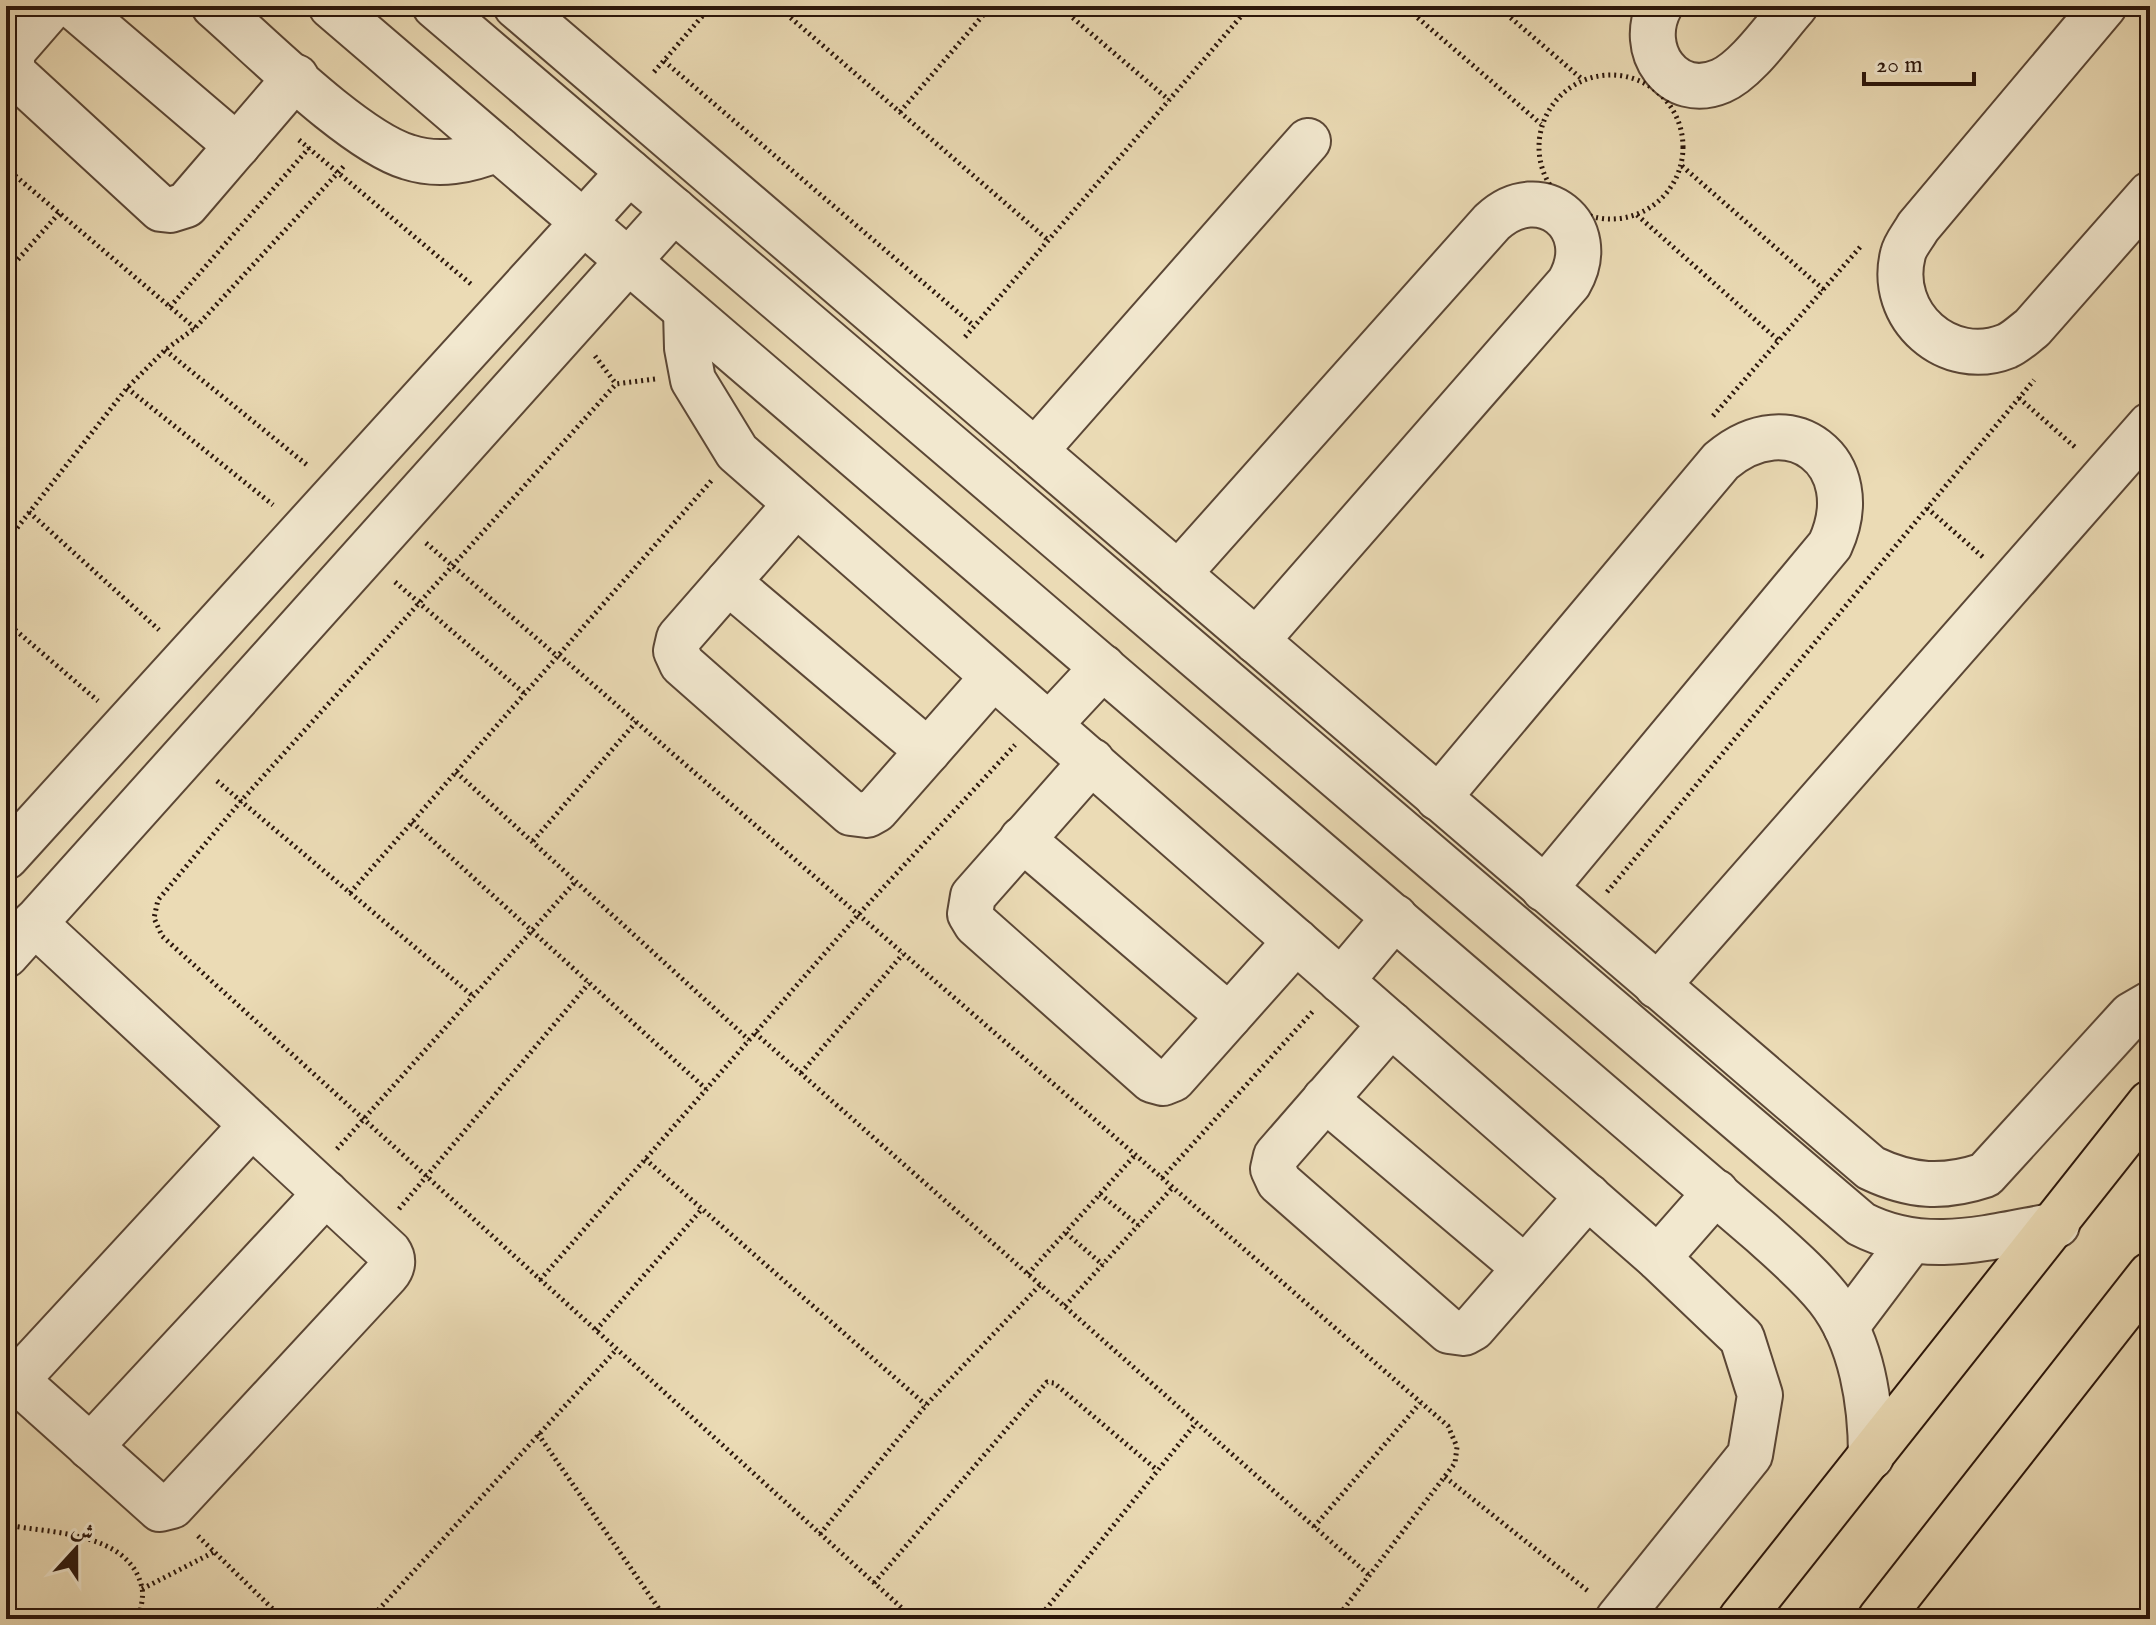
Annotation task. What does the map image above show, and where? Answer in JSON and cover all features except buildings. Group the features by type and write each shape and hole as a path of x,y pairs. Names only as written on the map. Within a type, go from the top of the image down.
{"main road":[{"path":"1741,1619 2057,1225 2150,1103"},
{"path":"1880,1619 2150,1275"}],"street":[{"path":"52,6 12,52 12,72 155,204 170,210 186,205 296,77"},
{"path":"73,6 237,146"},
{"path":"214,6 355,127 409,158 431,162 474,159 498,149"},
{"path":"331,6 1762,1233 1814,1282 1846,1327 1868,1402 1871,1457"},
{"path":"435,6 1861,1224 1910,1242 1956,1243 2057,1225"},
{"path":"516,6 1871,1168 1898,1181 1927,1186 1957,1184 1985,1175 2131,1015 2150,1004"},
{"path":"1660,6 1652,22 1654,54 1671,76 1690,85 1707,86 1736,72 1795,6"},
{"path":"2104,6 1918,227 1903,253 1900,282 1907,310 1925,334 1951,349 1980,353 2008,346 2032,328 2150,194"},
{"path":"1035,451 1308,141"},
{"path":"6,857 629,172"},
{"path":"1178,574 1492,222 1518,205 1548,207 1561,214 1579,240 1580,255 1569,283 1256,641"},
{"path":"252,1125 24,1370 22,1379 26,1389 156,1508 168,1508 391,1270 392,1256 252,1125 20,939 674,210"},
{"path":"686,311 687,348 693,380 737,452 1588,1196 1742,1338 1760,1395 1750,1455 1619,1618"},
{"path":"1657,986 2150,425"},
{"path":"1438,798 1721,461 1741,444 1766,436 1792,439 1816,450 1833,470 1842,495 1841,521 1830,545 1544,889"},
{"path":"796,504 679,638 678,658 851,813 872,813 993,677"},
{"path":"728,582 928,751"},
{"path":"1044,721 1103,667"},
{"path":"1092,761 973,896 969,907 972,919 1152,1080 1163,1083 1173,1079 1296,941"},
{"path":"1022,839 1229,1016"},
{"path":"1341,981 1395,917"},
{"path":"1391,1024 1276,1156 1275,1176 1449,1331 1469,1331 1588,1196"},
{"path":"1747,1062 1769,1146"},
{"path":"1325,1099 1525,1268"},
{"path":"1762,1233 1807,1180"},
{"path":"90,1447 318,1186"},
{"path":"1658,1258 1716,1192"},
{"path":"1846,1327 1910,1242"}],"path":[{"path":"629,103 711,6"},
{"path":"777,6 1048,240"},
{"path":"900,112 991,6"},
{"path":"1059,6 1169,100"},
{"path":"938,368 1250,6"},
{"path":"1404,6 1541,124"},
{"path":"1497,6 1583,80"},
{"path":"664,61 974,326"},
{"path":"1610,74 1636,79 1659,92 1676,114 1684,139 1682,166 1665,196 1637,215 1610,220 1583,214 1560,199 1545,178 1538,151 1541,124 1564,90 1583,80 1610,74"},
{"path":"265,111 502,310"},
{"path":"170,307 309,149 355,127"},
{"path":"6,542 127,388 165,350 195,328 338,173 355,127"},
{"path":"1682,166 1824,290"},
{"path":"6,168 195,328"},
{"path":"6,273 59,213"},
{"path":"1637,215 1778,340"},
{"path":"1706,424 1864,243"},
{"path":"165,350 338,490"},
{"path":"1582,921 2039,374"},
{"path":"693,380 644,379 616,384 241,801 158,900 156,927 914,1619"},
{"path":"127,388 303,530"},
{"path":"2019,398 2106,475"},
{"path":"350,893 737,452"},
{"path":"1927,508 2012,582"},
{"path":"29,512 188,657"},
{"path":"398,519 1162,1178 1420,1403 1455,1438 1455,1463 1336,1619"},
{"path":"364,556 525,694"},
{"path":"6,622 126,725"},
{"path":"540,1280 858,915 1044,721"},
{"path":"533,841 636,722"},
{"path":"186,754 474,997"},
{"path":"456,772 749,1040"},
{"path":"412,822 706,1089"},
{"path":"318,1186 364,1119 576,881"},
{"path":"801,1073 903,954"},
{"path":"1162,1178 1341,981"},
{"path":"374,1238 589,983"},
{"path":"755,1033 1370,1576"},
{"path":"1028,1274 1135,1155"},
{"path":"645,1159 926,1405"},
{"path":"1065,1306 1172,1188"},
{"path":"1100,1194 1138,1225"},
{"path":"596,1330 702,1209"},
{"path":"1066,1233 1103,1265"},
{"path":"820,1534 926,1405 1040,1285"},
{"path":"370,1619 617,1349"},
{"path":"874,1583 1047,1382 1054,1383 1157,1470"},
{"path":"1314,1527 1420,1403"},
{"path":"1038,1619 1196,1423"},
{"path":"538,1434 666,1619"},
{"path":"1445,1477 1619,1618"},
{"path":"168,1508 283,1619"},
{"path":"6,1525 100,1542 129,1558 142,1589 139,1619"},
{"path":"142,1589 214,1552"}]}
